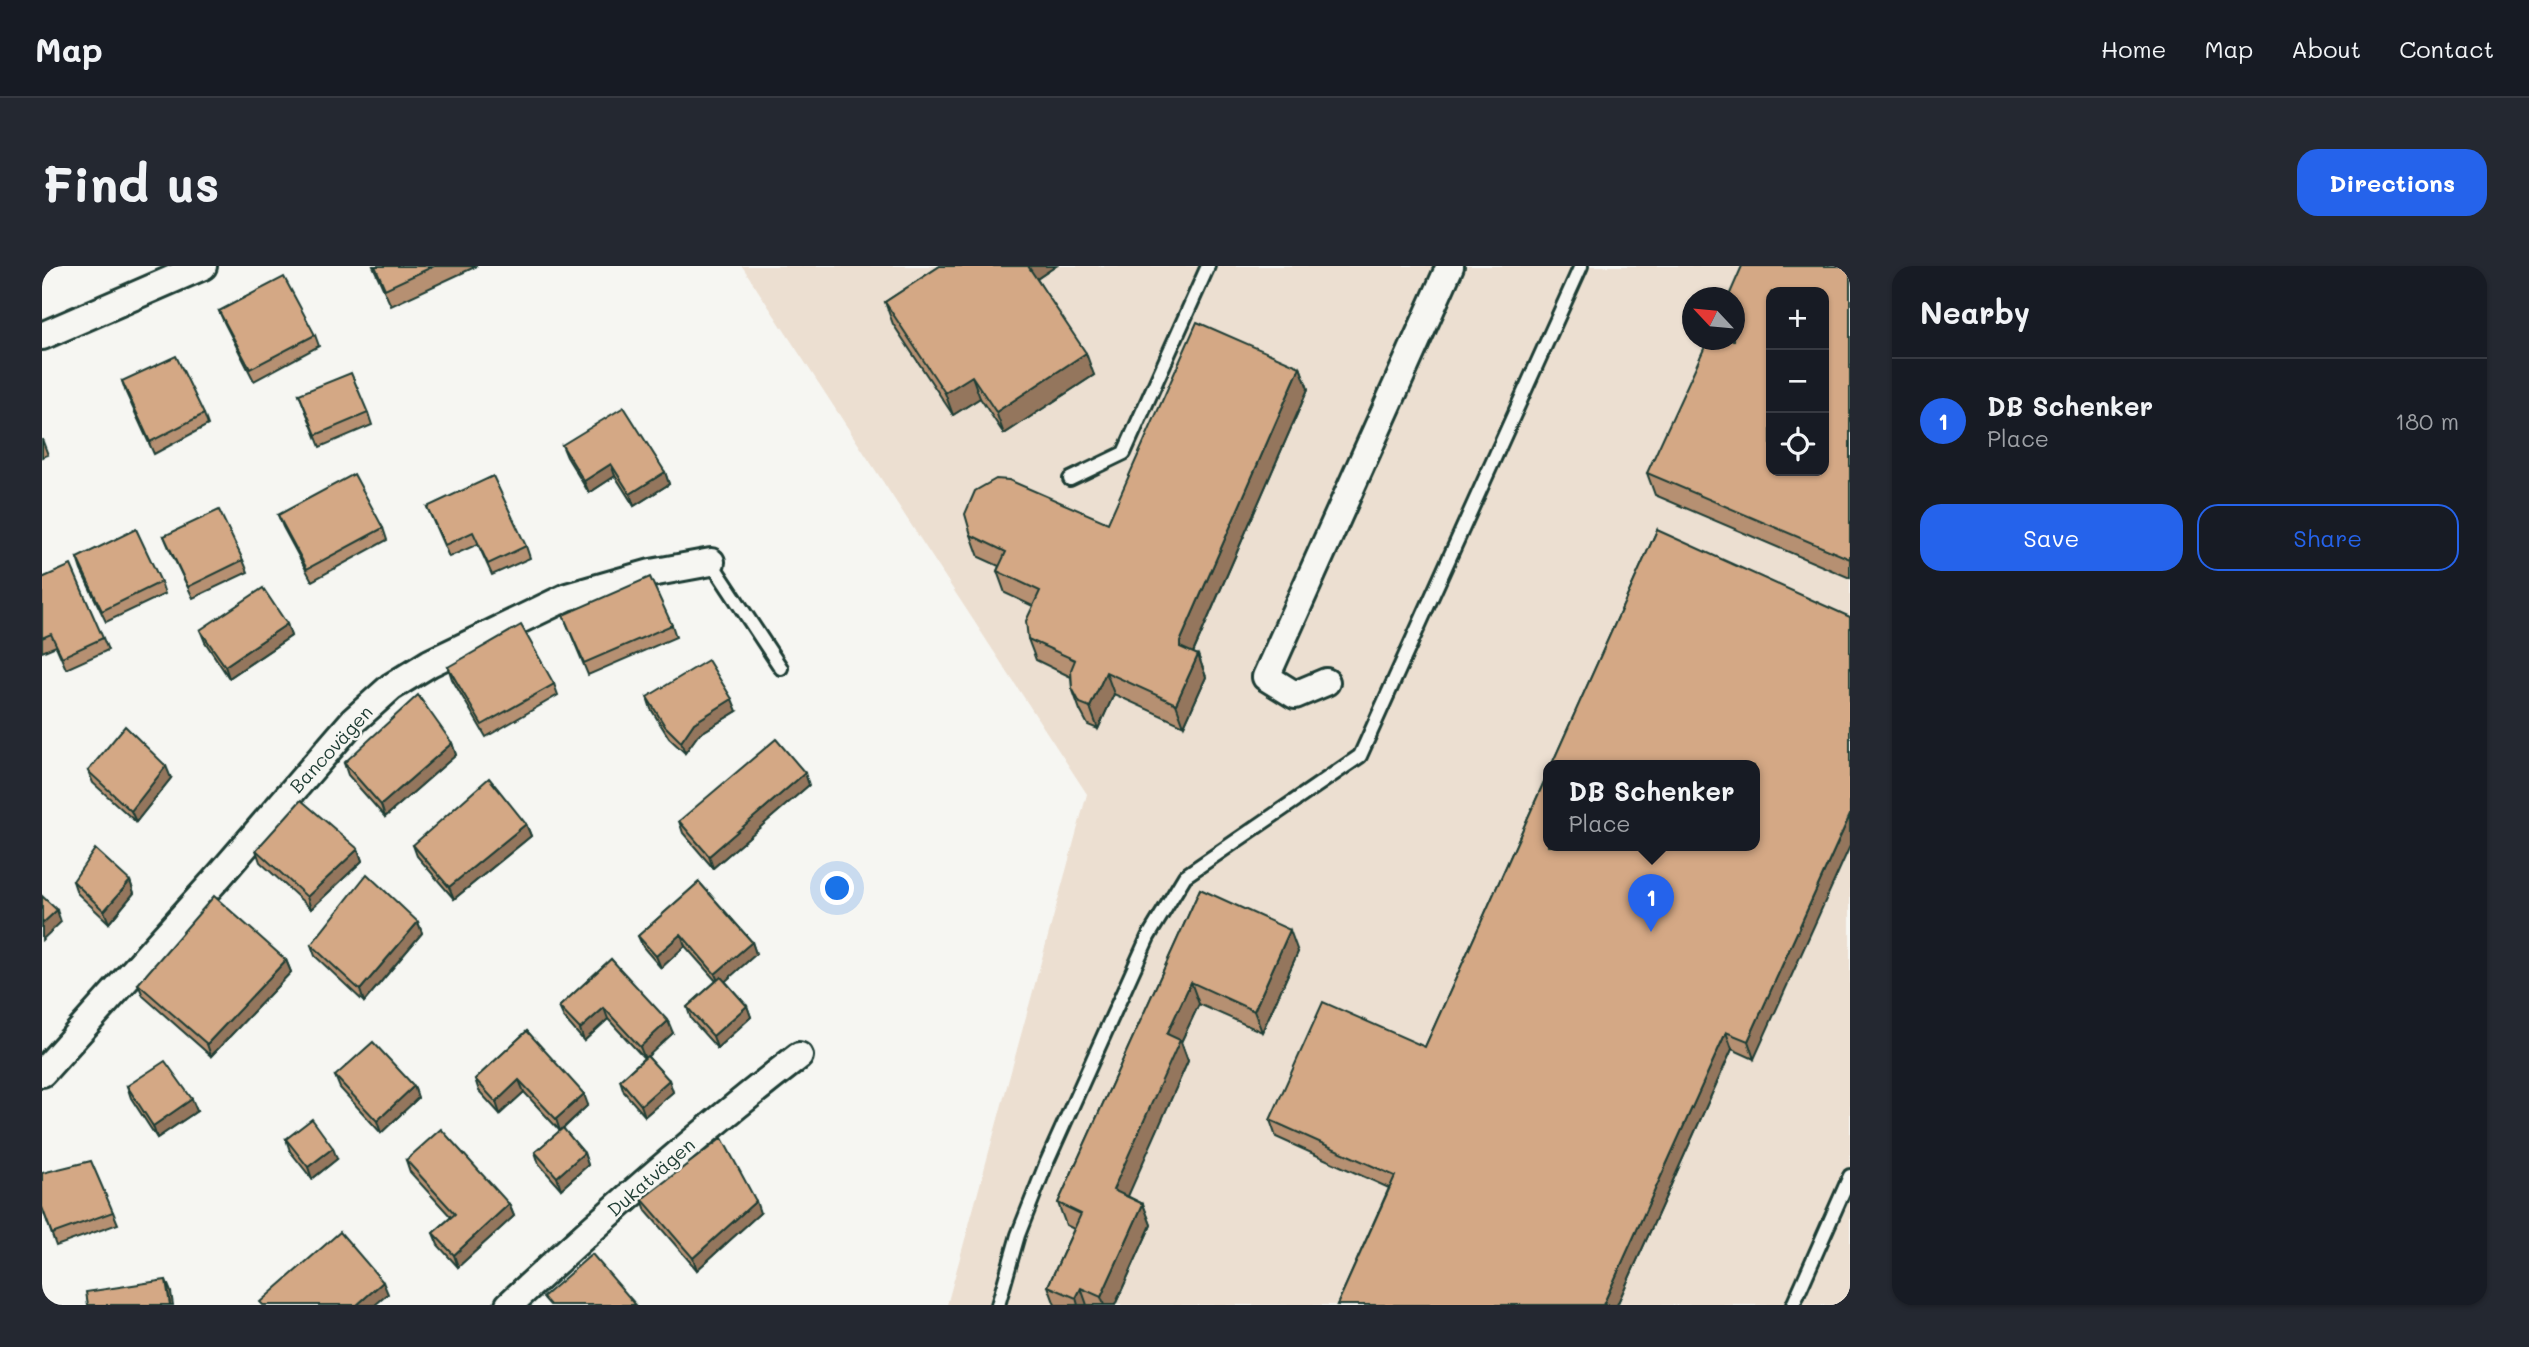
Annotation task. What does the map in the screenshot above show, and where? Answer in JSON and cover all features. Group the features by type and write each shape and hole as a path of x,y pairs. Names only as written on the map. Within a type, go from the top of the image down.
{"street":[{"path":"42,336 204,266"},
{"path":"1326,682 1295,695 1266,677 1450,266"},
{"name":"Bancovägen","path":"42,1073 220,875 353,721 391,687 430,663 567,597 651,573 711,562"},
{"name":"Dukatvägen","path":"509,1305 568,1249 725,1114 799,1056"}],"lane":[{"path":"1070,479 1124,453 1208,266"},
{"path":"998,1305 1018,1235 1045,1164 1148,937 1185,876 1360,755 1581,266"},
{"path":"711,562 780,668"},
{"path":"1793,1305 1850,1176"}],"shaded area":[{"path":"742,266 1850,266 1850,1305 947,1305 1087,794"}],"building":[{"path":"375,266 434,266 385,289"},
{"path":"940,266 1028,266 1086,353 996,412 972,376 945,393 885,302"},
{"path":"1742,266 1840,266 1850,269 1850,559 1647,473 1703,350 1745,350 1745,287 1733,287"},
{"path":"284,277 315,335 250,369 219,311"},
{"path":"1197,322 1300,367 1180,642 1180,647 1198,655 1176,704 1106,672 1090,707 1080,703 1072,688 1071,670 1075,660 1028,639 1026,621 1040,591 997,571 1006,552 971,535 965,514 975,491 996,479 1009,480 1108,523"},
{"path":"176,356 204,414 150,442 122,381"},
{"path":"351,373 368,413 316,435 299,394"},
{"path":"624,407 665,472 630,494 611,464 584,481 562,445"},
{"path":"354,474 383,528 307,569 278,515"},
{"path":"493,476 526,546 488,564 473,532 445,545 427,507"},
{"path":"219,510 243,560 188,587 164,536"},
{"path":"136,529 161,582 102,611 77,558"},
{"path":"1657,530 1850,617 1850,815 1748,1041 1726,1032 1603,1305 1337,1305 1395,1176 1270,1120 1323,1002 1425,1047 1543,784 1543,851 1760,851 1760,760 1554,760"},
{"path":"71,565 103,638 62,657 51,634 42,638 42,578"},
{"path":"650,577 672,625 584,663 563,615"},
{"path":"263,588 287,624 225,666 200,630"},
{"path":"521,625 554,684 482,725 448,667"},
{"path":"708,660 732,699 694,723 681,742 665,726 647,697"},
{"path":"418,695 452,743 381,805 344,763"},
{"path":"125,726 166,766 131,811 88,771"},
{"path":"776,739 805,773 709,856 679,821"},
{"path":"489,778 526,824 449,887 413,845"},
{"path":"301,800 358,849 307,897 256,850"},
{"path":"95,849 130,881 104,911 73,881"},
{"path":"367,874 418,922 360,990 311,945"},
{"path":"699,882 752,942 715,974 681,934 656,956 638,936"},
{"path":"1200,889 1290,930 1254,1011 1191,982 1167,1034 1180,1040 1113,1190 1143,1204 1101,1297 1081,1288 1076,1298 1048,1286 1081,1214 1058,1203"},
{"path":"42,896 57,910 42,924"},
{"path":"214,896 286,960 207,1044 138,984"},
{"path":"611,959 668,1021 640,1047 604,1008 580,1029 559,1007"},
{"path":"721,977 747,1006 713,1036 687,1007"},
{"path":"527,1031 584,1094 556,1119 519,1080 496,1102 475,1079"},
{"path":"373,1042 414,1086 377,1121 335,1076"},
{"path":"647,1056 669,1080 641,1105 620,1080"},
{"path":"165,1061 192,1099 153,1126 127,1086"},
{"path":"312,1119 333,1148 308,1167 286,1139"},
{"path":"563,1128 584,1153 557,1177 535,1152"},
{"path":"441,1129 509,1204 454,1255 433,1233 455,1214 406,1160"},
{"path":"722,1138 756,1201 693,1258 642,1199"},
{"path":"91,1161 113,1212 52,1234 42,1207 42,1173"},
{"path":"340,1232 383,1282 357,1305 263,1305 260,1302"},
{"path":"592,1254 636,1305 550,1305 543,1297"},
{"path":"166,1280 170,1305 88,1305 86,1292"}],"place":[{"name":"DB Schenker","path":"1651,932"}]}
